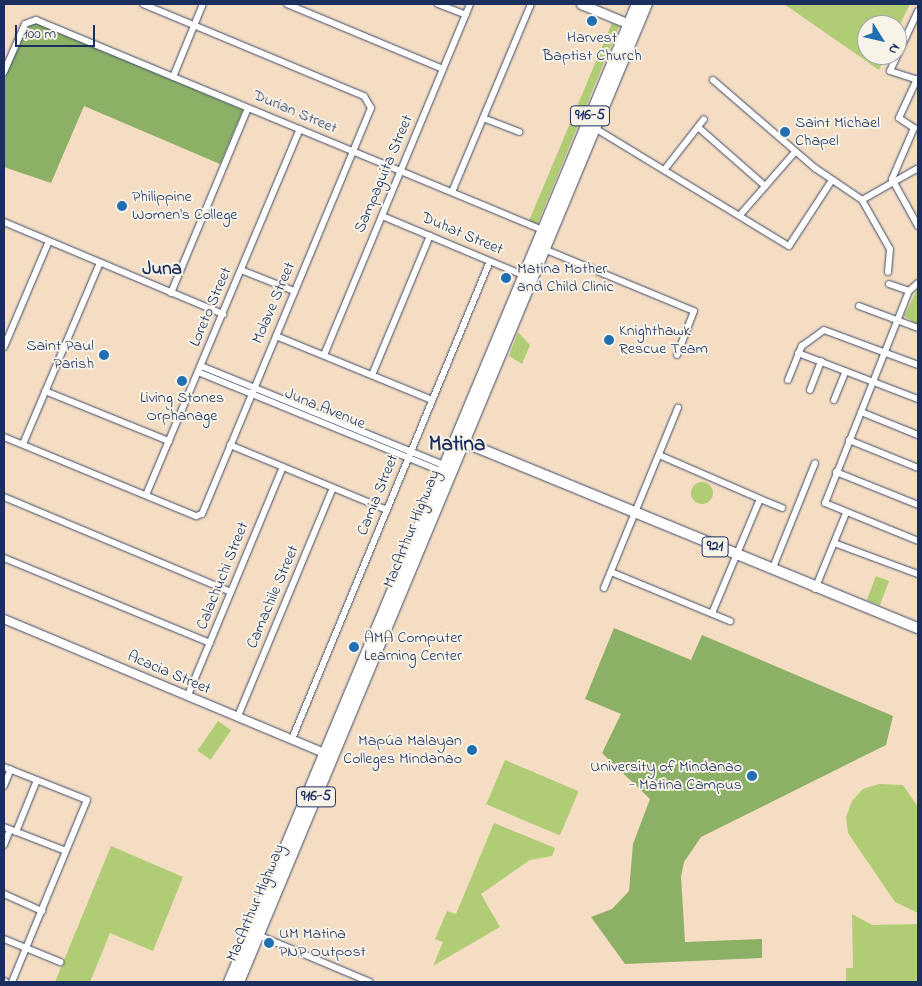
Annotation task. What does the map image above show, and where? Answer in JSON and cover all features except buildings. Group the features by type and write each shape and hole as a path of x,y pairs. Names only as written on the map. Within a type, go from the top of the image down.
{"main road":[{"path":"582,4 633,25"},
{"name":"MacArthur Highway","path":"633,25 637,4"},
{"name":"MacArthur Highway","path":"239,982 369,657 527,277 633,25 647,4"},
{"name":"MacArthur Highway","path":"527,277 544,249 546,232"},
{"name":"MacArthur Highway","path":"385,619 442,468 459,440"},
{"name":"921","path":"459,440 816,589 918,628"},
{"name":"MacArthur Highway","path":"229,982 324,753 369,657"}],"street":[{"path":"143,4 194,25"},
{"path":"173,77 203,4"},
{"path":"287,4 443,69"},
{"path":"438,4 466,15"},
{"name":"Sampaguita Street","path":"324,356 470,4"},
{"path":"452,192 530,4"},
{"path":"892,181 914,128 899,118 918,80 890,71 918,11"},
{"name":"Durian Street","path":"4,72 28,20 173,77 546,232"},
{"name":"Molave Street","path":"146,495 200,516 353,151 370,100 194,25"},
{"path":"713,80 795,152 862,200 890,249 888,272"},
{"path":"171,293 248,108"},
{"path":"483,118 519,132"},
{"path":"665,169 699,128 704,119"},
{"path":"591,126 665,169 789,246 832,180"},
{"path":"699,128 766,186"},
{"name":"Loreto Street","path":"146,495 300,129"},
{"path":"740,215 795,152"},
{"path":"862,200 892,181 918,168"},
{"path":"892,181 918,226"},
{"name":"Duhat Street","path":"382,216 527,277"},
{"path":"4,222 223,314"},
{"path":"372,376 430,236"},
{"path":"4,347 48,241"},
{"path":"544,249 694,311 677,355"},
{"name":"Camia Street","path":"292,739 490,261"},
{"path":"22,444 100,263"},
{"path":"241,270 294,291"},
{"path":"918,283 909,291 836,472 825,504 918,541"},
{"path":"889,284 909,291"},
{"path":"859,306 918,328"},
{"path":"788,380 798,353 824,330 918,365"},
{"path":"276,336 432,400"},
{"path":"798,353 918,399"},
{"path":"810,390 821,362"},
{"name":"Juna Avenue","path":"200,369 442,468"},
{"path":"834,400 846,371"},
{"path":"45,391 169,441"},
{"path":"604,588 678,408"},
{"path":"861,412 918,434"},
{"path":"4,437 146,495"},
{"path":"849,440 918,468"},
{"path":"230,445 387,510"},
{"path":"659,454 782,508"},
{"path":"772,570 815,463"},
{"name":"Calachuchi Street","path":"188,695 283,467"},
{"path":"836,472 918,504"},
{"name":"Camachile Street","path":"238,716 333,488"},
{"path":"4,497 232,592"},
{"path":"712,613 759,498"},
{"path":"816,589 846,513"},
{"path":"834,544 918,574"},
{"path":"4,558 210,643"},
{"path":"611,572 730,621"},
{"name":"Acacia Street","path":"4,619 324,753"},
{"path":"4,786 7,768 87,800 12,982"},
{"path":"4,846 10,830 37,780"},
{"path":"10,830 66,851"},
{"path":"4,894 42,911"},
{"path":"258,935 367,982"},
{"path":"4,939 60,962"}],"green space":[{"path":"784,4 910,4 905,15 857,15 857,55"},
{"path":"37,23 243,110 220,164 84,106 51,183 4,167 4,79 26,25"},
{"path":"612,23 619,26 537,225 529,221"},
{"path":"872,65 881,65 879,70"},
{"path":"918,288 918,325 904,316"},
{"path":"518,332 530,345 522,364 509,356"},
{"path":"702,482 712,489 713,493 706,503 702,504 692,497 691,493 698,483"},
{"path":"876,576 889,581 880,605 867,600"},
{"path":"614,628 691,660 702,635 893,716 886,745 701,837 684,862 681,877 685,942 762,939 762,958 625,964 591,917 612,909 629,891 633,844 650,799 602,753 621,714 585,699"},
{"path":"218,721 231,730 210,760 197,750"},
{"path":"505,760 579,791 560,835 486,804"},
{"path":"879,784 903,785 918,807 918,913 895,902 848,833 846,817 852,801 863,789"},
{"path":"494,823 555,848 552,856 530,860 481,894 500,927 433,966 443,942 435,939 447,911 456,914"},
{"path":"111,846 183,877 153,951 110,933 90,982 55,982"},
{"path":"852,914 872,925 918,924 918,982 846,982 846,968 853,968"}],"place":[{"name":"Harvest Baptist Church","path":"592,21"},
{"name":"Saint Michael Chapel","path":"785,132"},
{"name":"Philippine Women's College","path":"122,206"},
{"name":"Matina Mother and Child Clinic","path":"506,278"},
{"name":"Knighthawk Rescue Team","path":"609,340"},
{"name":"Saint Paul Parish","path":"104,355"},
{"name":"Living Stones Orphanage","path":"182,381"},
{"name":"AMA Computer Learning Center","path":"354,647"},
{"name":"Mapúa Malayan Colleges Mindanao","path":"472,750"},
{"name":"University of Mindanao - Matina Campus","path":"752,776"},
{"name":"UM Matina PNP Outpost","path":"269,943"}],"district":[{"name":"Juna","path":"162,270"},
{"name":"Matina","path":"457,445"}]}
